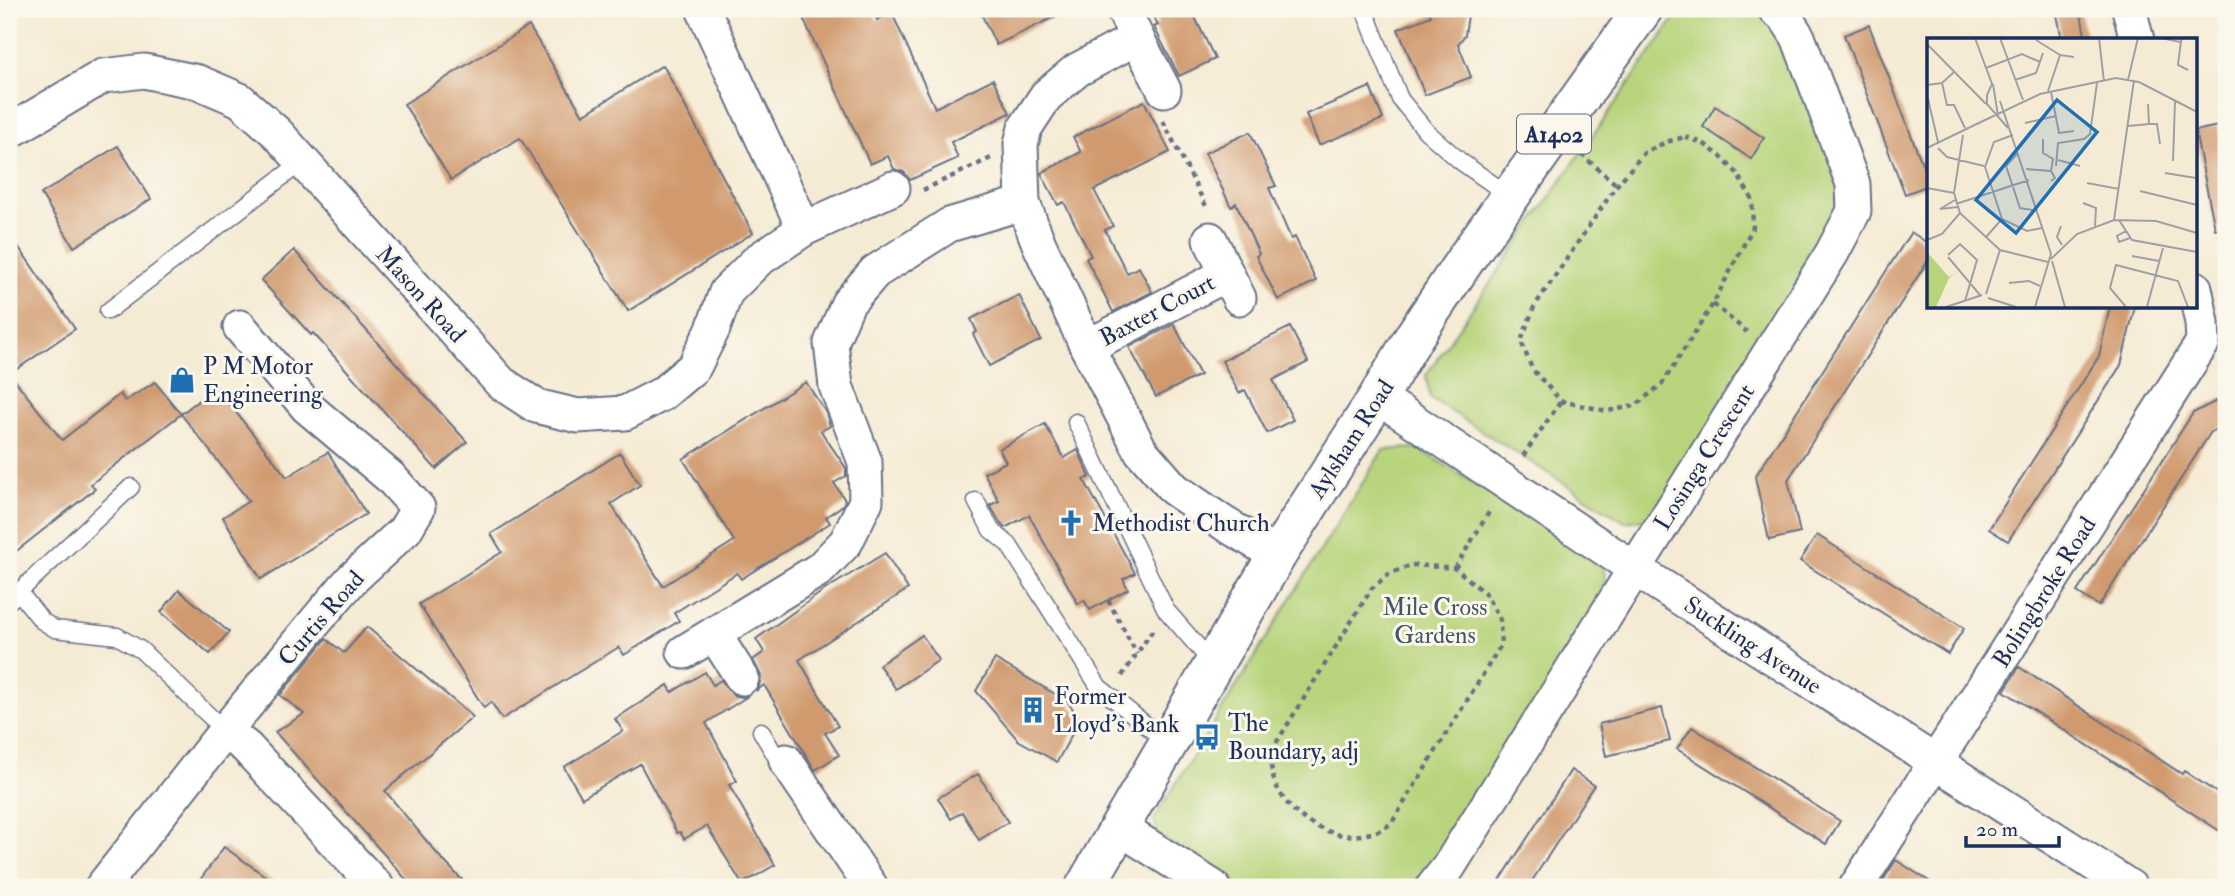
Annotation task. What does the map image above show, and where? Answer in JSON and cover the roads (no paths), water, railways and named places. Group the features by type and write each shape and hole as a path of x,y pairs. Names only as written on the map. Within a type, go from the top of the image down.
{"main road":[{"name":"Aylsham Road","path":"1085,887 1277,555 1415,335 1643,9"}],"street":[{"path":"703,9 804,229"},
{"name":"Losinga Crescent","path":"1433,887 1448,868 1832,253 1854,211 1853,184 1798,37 1785,17 1775,9"},
{"path":"2129,9 2136,38"},
{"name":"Baxter Court","path":"1164,90 1130,23 1046,96 1025,128 1021,144 1023,203 1087,347 1141,451 1174,489 1277,555"},
{"name":"Mason Road","path":"9,132 103,76 144,71 198,82 240,100 278,133 501,383 536,406 578,416 625,413 662,394 694,367 713,329 726,292 758,260 804,229 893,188"},
{"path":"684,652 820,569 846,542 866,501 865,462 836,386 831,343 848,303 875,272 949,225 1023,203"},
{"name":"Baxter Court","path":"1087,347 1233,286 1210,239"},
{"name":"Bolingbroke Road","path":"1856,887 2215,342 2202,323 2196,293"},
{"name":"Curtis Road","path":"102,887 225,731 344,589 405,530 418,508 390,477 307,407 240,327"},
{"name":"Suckling Avenue","path":"1378,397 1634,569 2130,887"},
{"path":"714,634 742,678"},
{"path":"225,731 246,747 377,887"},
{"path":"786,761 871,887"},
{"path":"1118,827 1213,887"}],"lane":[{"path":"1364,9 1400,99 1426,131 1461,161 1511,197"},
{"path":"108,311 303,161"},
{"path":"1076,422 1166,610 1213,664"},
{"path":"131,487 14,596 55,629 117,636 141,650 225,731"},
{"path":"976,502 991,530 1009,545 1099,687 1167,742"},
{"path":"761,731 778,761 786,761"}],"place":[{"name":"P M Motor Engineering","path":"182,380"},
{"name":"Methodist Church","path":"1071,523"},
{"name":"Former Lloyd's Bank","path":"1033,710"},
{"name":"The Boundary, adj","path":"1207,737"}],"park label":[{"name":"Mile Cross Gardens","path":"1435,621"}]}
